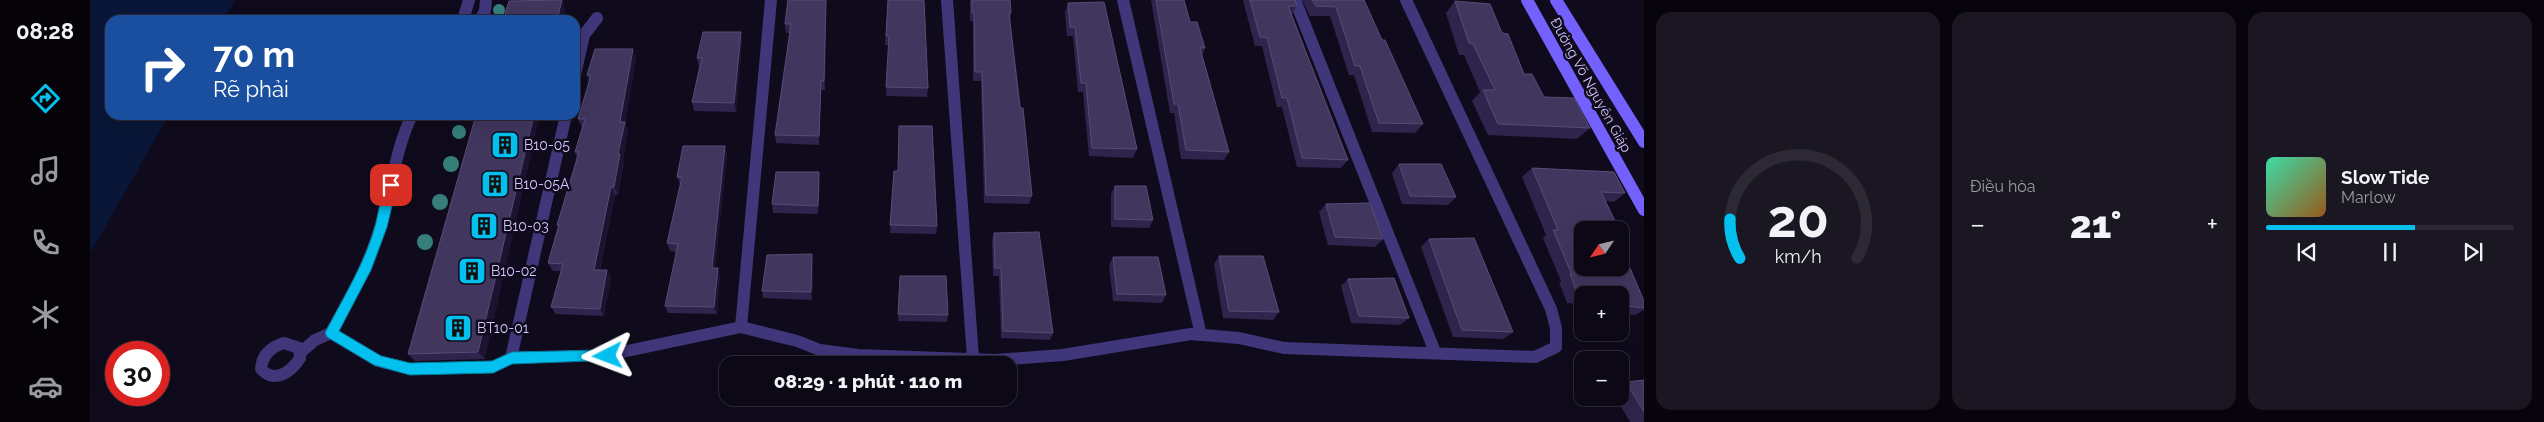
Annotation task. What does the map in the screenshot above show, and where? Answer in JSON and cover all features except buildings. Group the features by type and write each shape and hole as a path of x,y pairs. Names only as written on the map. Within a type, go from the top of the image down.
{"main road":[{"name":"Đường Võ Nguyên Giáp","path":"1527,0 1644,210"},
{"name":"Đường Võ Nguyên Giáp","path":"1556,0 1644,142"}],"street":[{"path":"464,15 469,0"},
{"path":"483,15 486,0"},
{"path":"741,327 771,0"},
{"path":"947,0 973,356"},
{"path":"1123,0 1201,335"},
{"path":"1295,0 1435,352"},
{"path":"1017,358 1063,355 1117,348 1155,339 1201,335 1239,338 1284,348 1535,357 1556,347 1556,328 1551,309 1406,0"},
{"path":"580,53 584,35 597,18"},
{"path":"300,353 315,340 331,333 356,290 373,248 385,209 395,162 409,120"},
{"path":"512,358 565,120"},
{"path":"331,333 378,361 410,369 493,367 512,358 608,356 741,327 797,341 820,350 858,354 916,356"}],"water":[{"path":"90,0 235,0 227,15 105,15 105,120 166,120 90,253"}],"place":[{"name":"B10-05","path":"505,145"},
{"name":"B10-05A","path":"495,184"},
{"name":"B10-03","path":"484,226"},
{"name":"B10-02","path":"472,271"},
{"name":"BT10-01","path":"458,328"}],"route":[{"path":"391,185 381,227 365,270 356,290 331,333 378,361 410,369 493,367 512,358 608,356"}]}
